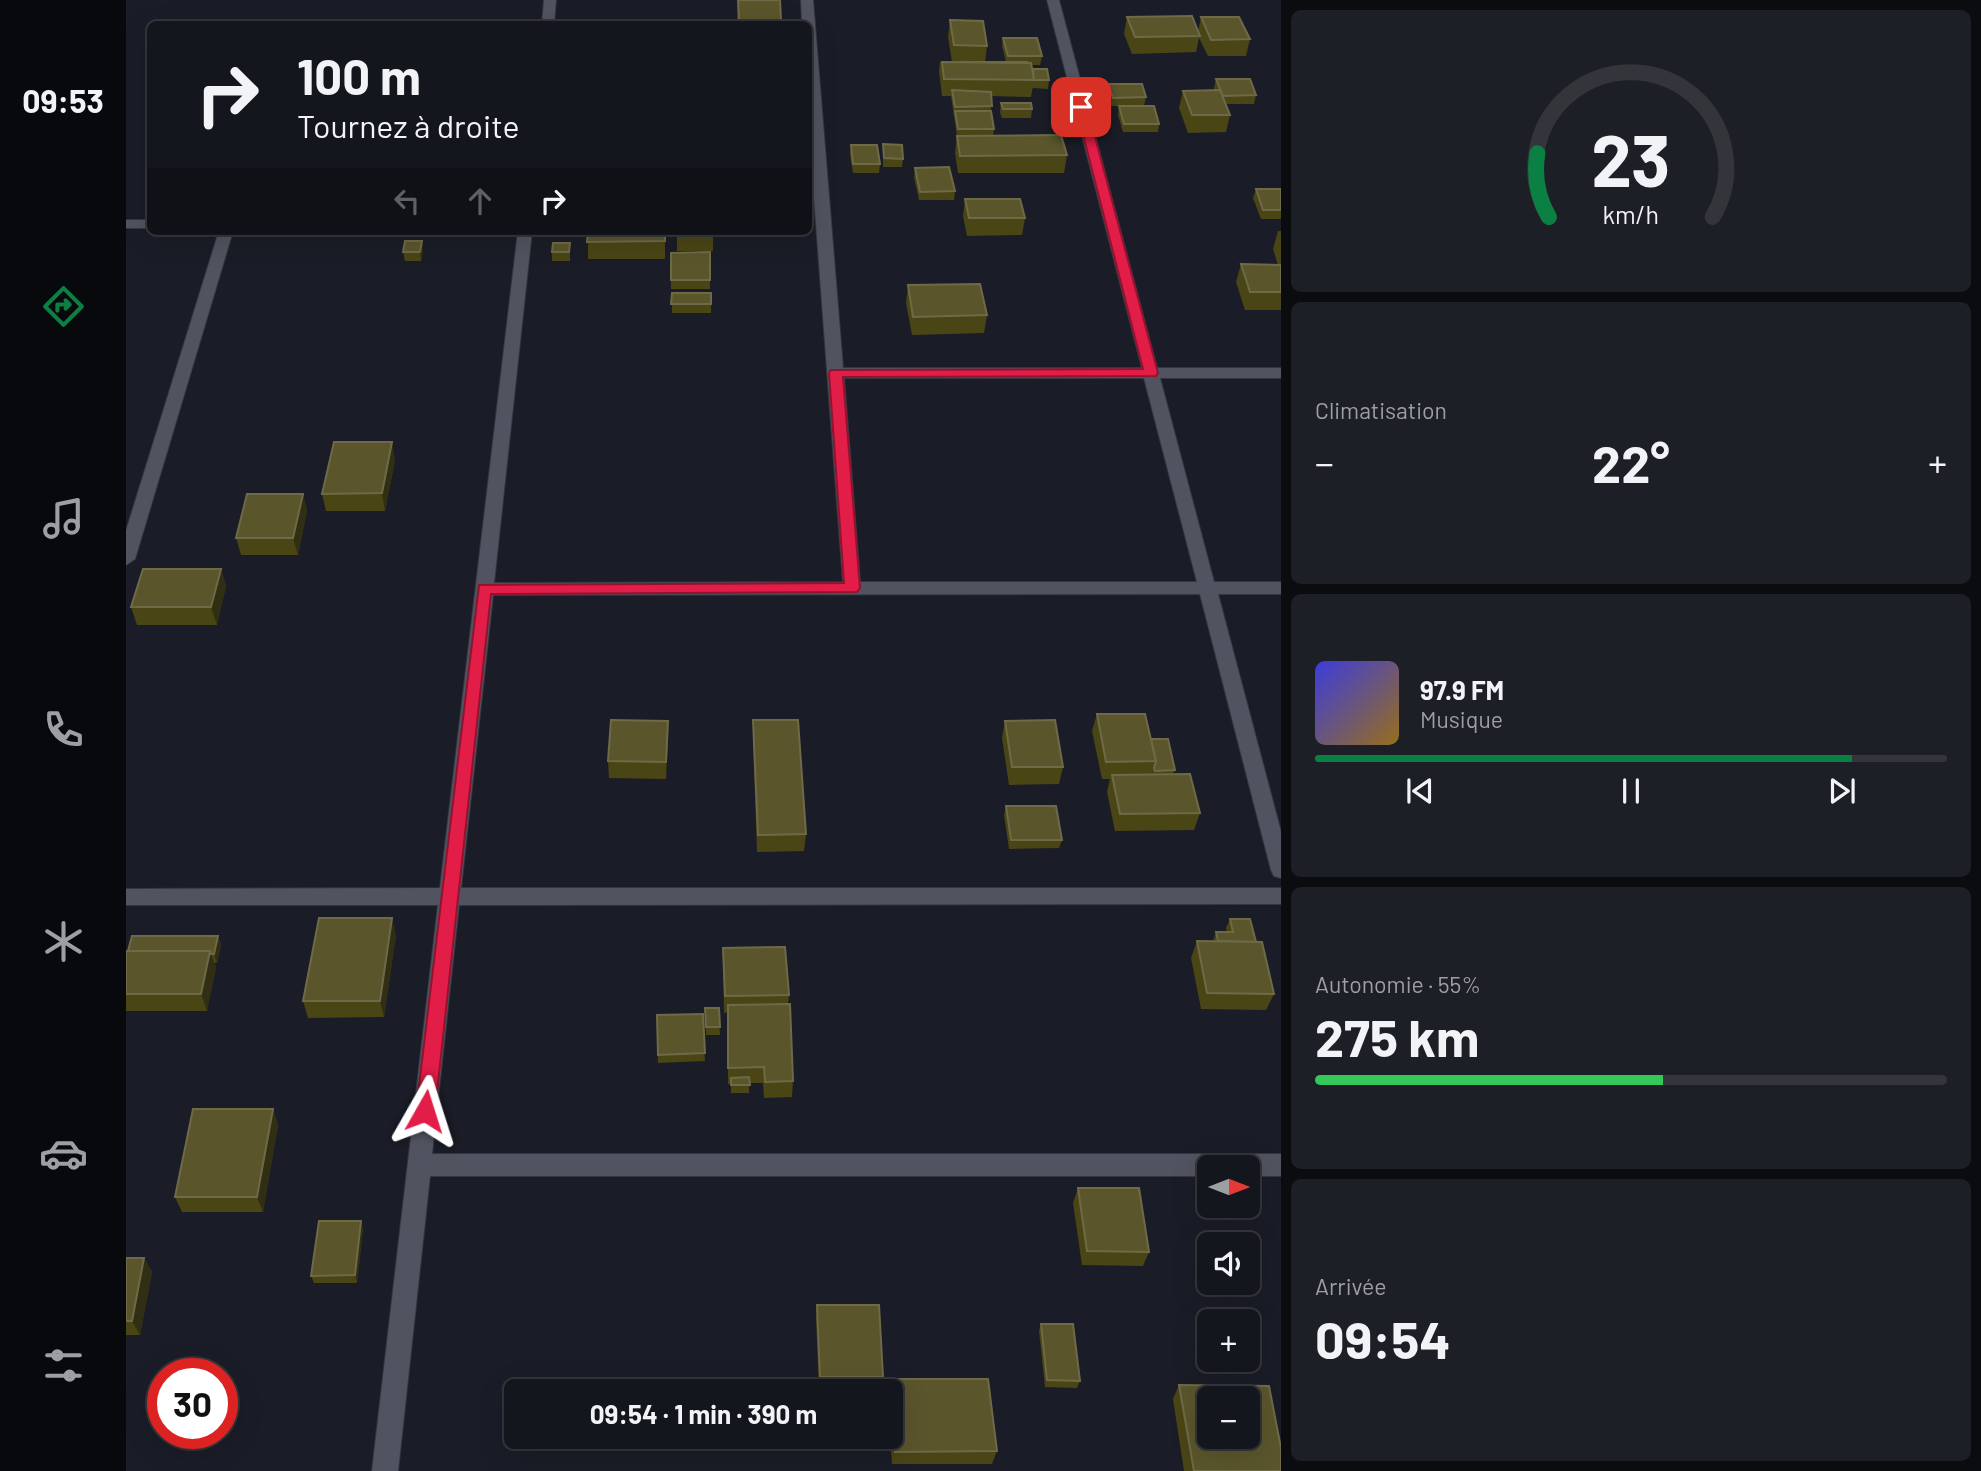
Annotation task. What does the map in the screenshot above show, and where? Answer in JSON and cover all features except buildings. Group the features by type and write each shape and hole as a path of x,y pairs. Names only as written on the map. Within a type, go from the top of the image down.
{"street":[{"path":"548,21 550,0"},
{"path":"807,0 808,21"},
{"path":"1053,0 1281,870"},
{"path":"812,122 815,195 836,373 852,588"},
{"path":"126,224 147,225"},
{"path":"126,559 225,235"},
{"path":"385,1471 524,235"},
{"path":"836,373 1281,373"},
{"path":"484,589 1281,588"},
{"path":"126,897 1281,896"},
{"path":"419,1165 1281,1165"}],"route":[{"path":"425,1111 484,589 852,588 836,373 1151,373 1081,107"}]}
